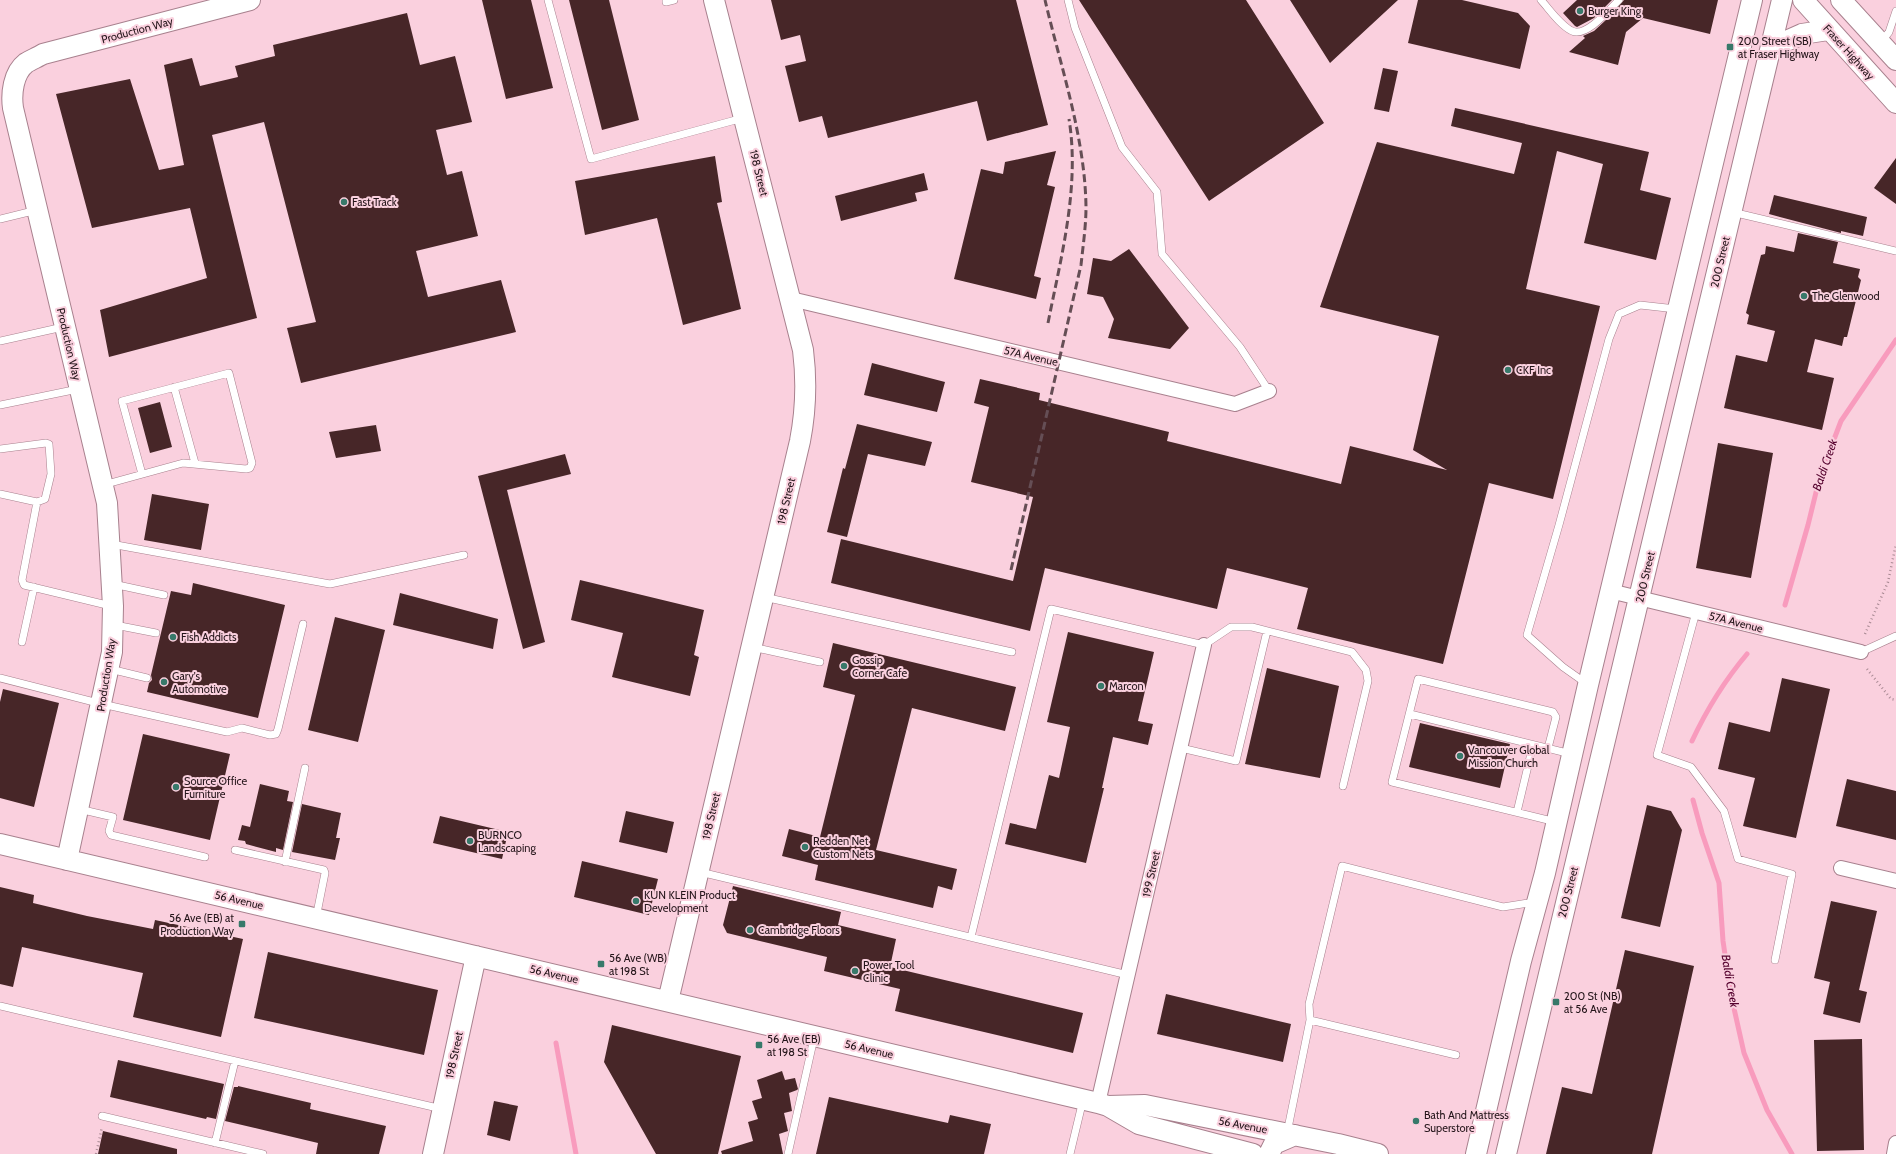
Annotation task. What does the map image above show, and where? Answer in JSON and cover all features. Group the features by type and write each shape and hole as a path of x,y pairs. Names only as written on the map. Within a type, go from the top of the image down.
{"main road":[{"name":"Production Way","path":"67,860 102,704 112,652 113,584 111,544 107,503 103,485 9,95 16,78 25,64 43,54 250,0"},
{"name":"198 Street","path":"668,1002 800,442 806,398 806,372 803,350 714,0"},
{"path":"1476,1154 1752,0"},
{"name":"200 Street","path":"1506,1154 1640,599 1782,0"},
{"name":"Fraser Highway","path":"1803,0 1828,30 1896,103"},
{"path":"1841,0 1896,60"},
{"path":"1771,48 1802,34 1828,30"},
{"name":"56 Avenue","path":"0,844 1096,1103 1144,1105 1291,1134 1378,1154"},
{"name":"198 Street","path":"433,1154 476,956"},
{"name":"56 Avenue","path":"1096,1103 1139,1124 1253,1154"},
{"path":"1269,1154 1274,1144 1291,1134"}],"street":[{"name":"57A Avenue","path":"791,299 1235,404 1269,390"},
{"name":"57A Avenue","path":"1610,591 1861,652"},
{"name":"199 Street","path":"1096,1103 1128,975 1204,645"},
{"path":"1841,868 1896,881"},
{"path":"1894,1154 1896,1143"}],"lane":[{"path":"548,0 591,159 745,118"},
{"path":"666,0 666,2 674,0"},
{"path":"1068,0 1075,28 1122,147 1157,192 1162,254 1240,347 1269,390"},
{"path":"1541,0 1568,28 1574,32 1581,32 1588,29 1619,0"},
{"path":"1881,43 1889,32 1896,11"},
{"path":"0,219 37,210"},
{"path":"1732,212 1896,252"},
{"path":"1588,685 1564,667 1527,635 1559,525 1609,339 1620,314 1640,305 1678,310"},
{"path":"0,341 65,326"},
{"path":"103,485 183,463 246,469 250,468 252,463 229,373 122,401 142,474"},
{"path":"174,387 195,463"},
{"path":"0,405 80,389"},
{"path":"0,449 46,443 49,444 51,474 45,499 37,502 0,494"},
{"path":"37,502 22,580 24,585 34,587 113,615 156,633"},
{"path":"111,544 330,584 464,555"},
{"path":"113,584 164,595"},
{"path":"22,642 34,587"},
{"path":"763,597 1012,652"},
{"path":"971,937 1051,609 1204,645 1231,627 1252,627 1352,652 1366,670 1368,681 1343,786"},
{"path":"1696,612 1657,755 1691,767 1724,811 1738,858 1792,874 1775,960"},
{"path":"0,678 102,704 227,732 242,728 270,735 276,734 304,624"},
{"path":"1181,748 1236,761 1267,631"},
{"path":"1861,652 1896,636"},
{"path":"752,647 820,662"},
{"path":"108,669 147,678"},
{"path":"1548,748 1556,717 1553,712 1418,679 1392,782 1556,822"},
{"path":"1410,714 1572,754"},
{"path":"1517,812 1533,744"},
{"path":"285,862 305,768"},
{"path":"79,809 113,817 109,831 111,835 205,857"},
{"path":"235,850 325,872 316,918"},
{"path":"1291,1134 1310,1020 1308,1004 1342,866 1503,907 1537,901"},
{"path":"698,872 1128,975"},
{"path":"0,1006 443,1110"},
{"path":"1310,1020 1456,1056"},
{"path":"788,1154 815,1036"},
{"path":"215,1143 235,1061"},
{"path":"1070,1154 1096,1103"},
{"path":"103,1117 263,1154"}],"path":[{"path":"1865,634 1888,582 1896,544"},
{"path":"1867,669 1891,699 1896,700"},
{"path":"96,1154 103,1117"}],"building":[{"path":"482,0 531,0 553,88 506,99"},
{"path":"569,0 609,0 639,120 602,130"},
{"path":"771,0 1016,0 1048,125 987,141 977,101 828,138 822,116 799,122 785,66 806,61 800,35 781,40"},
{"path":"1079,0 1246,0 1324,123 1209,201"},
{"path":"1290,0 1398,0 1330,63"},
{"path":"1418,0 1462,0 1518,13 1530,26 1520,69 1408,43"},
{"name":"Burger King","path":"1577,0 1612,0 1594,18 1577,27 1563,13"},
{"path":"1624,0 1718,0 1710,34 1643,18 1626,32 1618,65 1569,52 1585,38 1583,36 1594,31 1607,19"},
{"path":"407,13 420,65 455,56 472,122 436,130 447,175 462,171 478,236 416,251 428,297 501,280 516,332 301,383 287,328 316,322 264,122 212,135 257,318 109,357 100,310 207,278 190,208 92,228 56,94 130,79 159,170 184,165 164,65 192,58 200,86 238,77 235,66 275,56 273,45"},
{"path":"1383,68 1398,71 1389,112 1374,109"},
{"name":"CKF Inc","path":"1455,108 1649,152 1640,190 1671,198 1656,260 1584,243 1603,164 1557,151 1526,289 1600,306 1553,499 1489,483 1443,664 1297,629 1308,588 1227,568 1217,609 1045,568 1030,631 831,583 841,539 1013,581 1033,497 971,482 989,407 974,403 980,379 1040,393 1039,400 1169,432 1167,441 1341,484 1350,446 1447,470 1413,450 1439,336 1320,307 1377,142 1514,174 1522,143 1451,126"},
{"path":"1056,151 1047,185 1055,187 1034,276 1041,278 1036,299 954,279 981,169 1003,174 1005,162"},
{"path":"715,156 722,202 717,203 741,309 683,325 657,218 585,235 575,181"},
{"path":"1896,158 1896,204 1874,188"},
{"path":"924,173 928,190 915,193 917,201 841,221 835,196"},
{"path":"1774,195 1867,217 1863,236 1841,231 1841,233 1769,214"},
{"path":"1798,233 1838,242 1833,263 1860,269 1858,277 1861,280 1847,337 1844,337 1842,346 1815,339 1807,372 1834,378 1822,430 1724,408 1736,355 1767,362 1775,331 1747,324 1749,315 1746,313 1761,255 1765,254 1766,246 1794,252"},
{"path":"1129,249 1189,328 1170,349 1108,338 1114,319 1103,297 1087,294 1093,258 1111,261"},
{"path":"872,363 945,382 937,412 864,395"},
{"path":"160,402 172,447 150,453 138,408"},
{"path":"857,424 932,442 925,466 868,454 847,537 827,532 843,468 845,469"},
{"path":"376,425 381,451 336,458 329,432"},
{"path":"1718,443 1773,453 1751,578 1696,568"},
{"path":"565,454 571,474 507,490 545,642 523,649 478,476"},
{"path":"152,494 209,504 201,550 144,540"},
{"path":"580,580 704,610 694,655 699,657 690,696 612,677 623,633 571,620"},
{"path":"193,583 285,605 258,718 147,692 149,683 152,680 151,675 171,591 191,595"},
{"path":"400,593 498,619 493,649 393,625"},
{"path":"335,617 385,630 358,742 308,730"},
{"path":"1068,632 1154,652 1138,721 1153,724 1148,745 1113,737 1102,788 1104,788 1086,863 1005,844 1010,823 1036,829 1049,775 1059,778 1070,727 1047,722"},
{"path":"833,643 1016,687 1005,731 912,708 876,850 957,869 952,890 938,886 933,908 815,880 818,865 782,856 789,829 820,837 855,695 823,687"},
{"path":"1267,668 1339,686 1320,778 1245,764"},
{"path":"1782,678 1830,689 1796,838 1743,826 1755,778 1718,769 1729,722 1770,732"},
{"path":"3,689 59,703 34,807 0,798 0,702"},
{"name":"Vancouver Global Mission Church","path":"1420,723 1510,744 1500,788 1409,767"},
{"path":"143,734 230,754 210,840 123,820"},
{"path":"1847,779 1896,791 1896,840 1836,826"},
{"path":"260,784 289,791 287,801 293,802 283,850 276,848 276,852 246,844 245,841 238,840 242,825 250,827"},
{"path":"302,804 341,813 336,838 340,838 335,860 292,852"},
{"path":"1647,805 1671,811 1682,830 1660,927 1621,918"},
{"path":"626,811 674,822 667,853 619,842"},
{"path":"440,816 508,832 502,859 433,843"},
{"path":"582,861 658,879 649,915 574,897"},
{"path":"733,886 841,912 838,925 896,939 890,967 1083,1013 1073,1053 895,1011 900,989 824,971 827,957 727,933 723,925"},
{"path":"0,887 34,895 33,903 87,916 153,929 155,920 243,939 221,1037 133,1017 143,973 22,947 13,987 0,984"},
{"path":"1831,901 1877,911 1859,990 1867,992 1860,1023 1823,1014 1830,982 1814,978"},
{"path":"1625,950 1694,966 1652,1154 1546,1154 1562,1087 1592,1094"},
{"path":"268,952 438,990 424,1055 254,1018"},
{"path":"1166,994 1291,1024 1283,1062 1157,1034"},
{"path":"612,1025 741,1056 718,1154 656,1154 604,1062"},
{"path":"1862,1039 1864,1150 1817,1151 1814,1040"},
{"path":"118,1060 224,1084 216,1119 207,1117 206,1119 110,1097"},
{"path":"782,1071 785,1080 795,1078 798,1089 789,1093 792,1111 784,1113 788,1131 779,1134 783,1154 722,1154 721,1151 753,1141 748,1122 758,1119 752,1101 762,1098 757,1080"},
{"path":"238,1086 311,1103 310,1109 386,1126 379,1154 316,1154 318,1143 225,1121 234,1087"},
{"path":"829,1097 948,1123 950,1115 991,1124 984,1154 816,1154"},
{"path":"494,1101 518,1106 510,1141 487,1135"},
{"path":"103,1131 177,1149 177,1154 98,1154"}],"waterway":[{"name":"Baldi Creek","path":"1785,605 1808,525 1820,476 1841,421 1896,340"},
{"name":"Baldi Creek","path":"1692,741 1717,695 1747,654"},
{"name":"Baldi Creek","path":"1693,800 1702,833 1719,883 1723,941 1731,995 1744,1053 1767,1110 1792,1154"},
{"path":"556,1043 576,1154"}],"railway":[{"path":"1011,570 1081,265 1086,221 1085,181 1077,129 1045,0"},
{"path":"1048,323 1068,222 1071,196 1072,145 1069,119"}],"place":[{"name":"Burger King","path":"1580,11"},
{"name":"200 Street (SB) at Fraser Highway","path":"1730,47"},
{"name":"Fast Track","path":"344,202"},
{"name":"The Glenwood","path":"1804,296"},
{"name":"CKF Inc","path":"1508,370"},
{"name":"Fish Addicts","path":"173,637"},
{"name":"Gossip Corner Cafe","path":"844,666"},
{"name":"Gary's Automotive","path":"164,682"},
{"name":"Marcon","path":"1101,686"},
{"name":"Vancouver Global Mission Church","path":"1460,756"},
{"name":"Source Office Furniture","path":"176,787"},
{"name":"BURNCO Landscaping","path":"470,841"},
{"name":"Redden Net Custom Nets","path":"805,847"},
{"name":"KUN KLEIN Product Development","path":"636,901"},
{"name":"56 Ave (EB) at Production Way","path":"242,924"},
{"name":"Cambridge Floors","path":"750,930"},
{"name":"56 Ave (WB) at 198 St","path":"601,964"},
{"name":"Power Tool Clinic","path":"855,971"},
{"name":"200 St (NB) at 56 Ave","path":"1556,1002"},
{"name":"56 Ave (EB) at 198 St","path":"759,1045"},
{"name":"Bath And Mattress Superstore","path":"1416,1121"}]}
